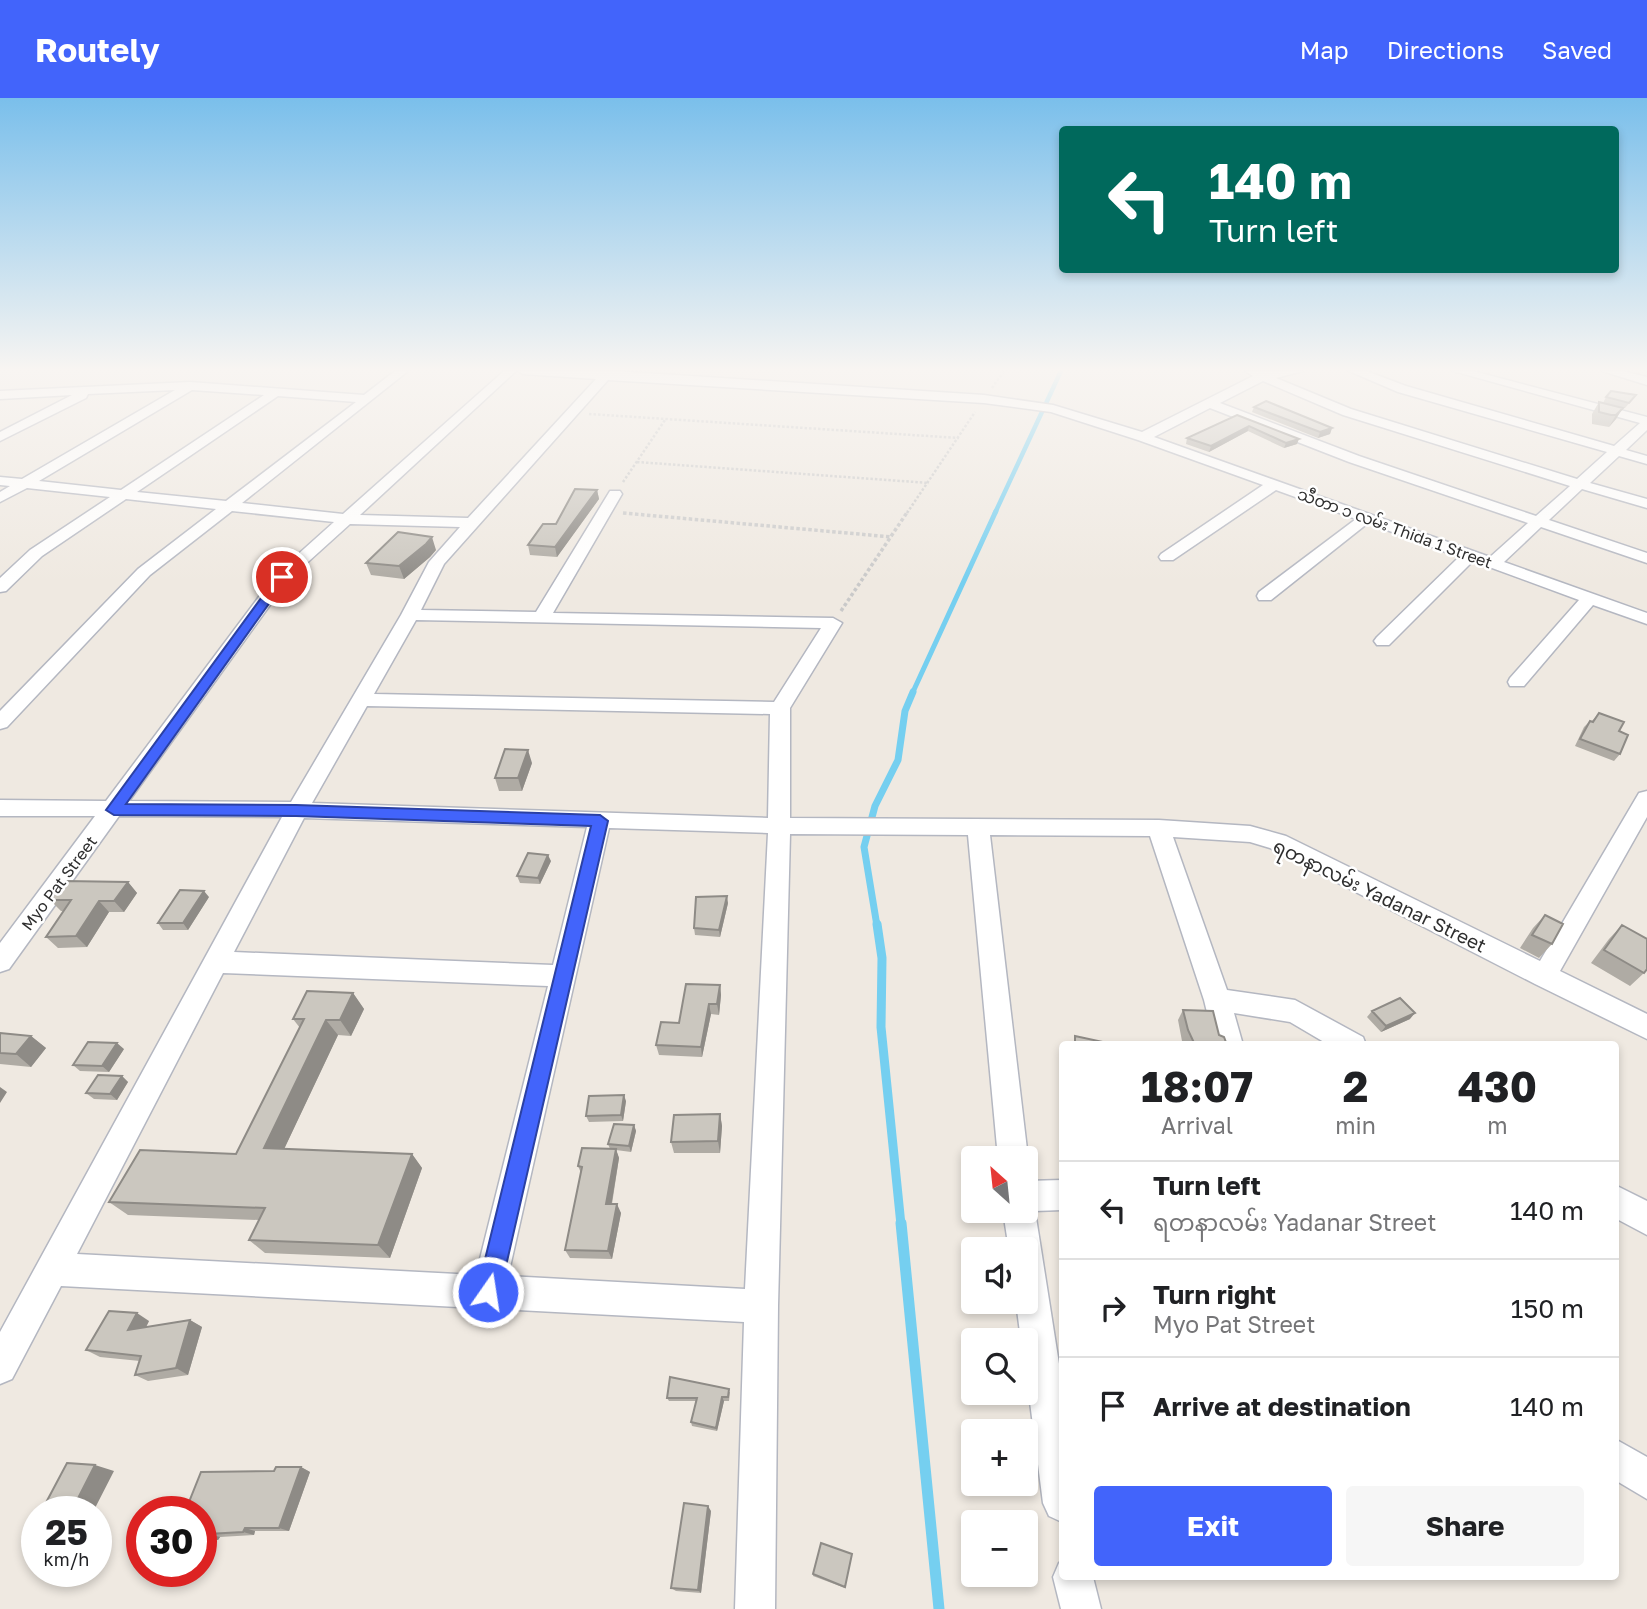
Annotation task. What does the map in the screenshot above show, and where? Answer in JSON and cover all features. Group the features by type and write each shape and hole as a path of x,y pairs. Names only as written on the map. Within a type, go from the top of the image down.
{"street":[{"path":"0,498 96,442"},
{"path":"0,587 36,553 202,442"},
{"path":"0,723 144,572 311,442"},
{"name":"Myo Pat Street","path":"0,962 114,810 282,577 433,442"},
{"path":"0,1367 296,810 438,562 545,442"},
{"name":"သီတာ ၁ လမ်း Thida 1 Street","path":"1155,442 1647,619"},
{"path":"1309,442 1647,558"},
{"path":"1436,442 1647,504"},
{"path":"1583,442 1647,460"},
{"path":"1493,563 1626,442"},
{"path":"0,481 347,519 470,523"},
{"path":"1167,557 1273,485"},
{"path":"541,618 615,494"},
{"path":"1265,596 1366,518"},
{"path":"1383,640 1470,555"},
{"path":"1517,682 1590,598"},
{"path":"410,615 833,623"},
{"path":"755,1609 761,1306 779,827 780,708 833,623"},
{"path":"0,691 28,691"},
{"path":"361,700 780,708"},
{"path":"1544,977 1647,797"},
{"path":"0,808 296,810 779,827"},
{"path":"488,1292 600,821"},
{"name":"ရတနာလမ်း Yadanar Street","path":"779,827 1159,828 1250,834 1278,842 1647,1027"},
{"path":"978,827 1012,1146"},
{"path":"1159,828 1217,1000 1228,1041"},
{"path":"216,962 563,976"},
{"path":"1217,1000 1295,1011 1346,1041"},
{"path":"1038,1196 1059,1195"},
{"path":"1619,1202 1647,1219"},
{"path":"52,1269 761,1306"},
{"path":"1034,1314 1059,1483"},
{"path":"1619,1460 1647,1480"},
{"path":"1074,1580 1081,1609"}],"path":[{"path":"615,494 651,442"},
{"path":"833,623 958,442"},
{"path":"637,462 929,483"},
{"path":"605,511 892,537"}],"building":[{"path":"1198,442 1220,442 1211,446"},
{"path":"575,489 597,490 555,547 528,545 543,524 556,524"},
{"path":"398,532 432,537 399,566 366,563"},
{"path":"1599,713 1624,722 1619,731 1628,735 1620,754 1580,739 1590,721 1593,722"},
{"path":"505,749 528,750 518,778 495,778"},
{"path":"528,853 548,855 538,878 517,876"},
{"path":"65,881 128,882 114,901 99,901 76,936 46,937 71,900 50,900"},
{"path":"180,890 204,891 183,923 158,923"},
{"path":"727,896 719,930 694,928 696,897"},
{"path":"1545,915 1563,924 1552,944 1532,935"},
{"path":"1622,925 1647,939 1647,969 1644,973 1604,950"},
{"path":"686,984 720,985 717,1004 709,1004 701,1047 656,1045 661,1022 679,1023"},
{"path":"307,991 353,993 340,1020 326,1020 264,1148 412,1154 378,1245 249,1240 265,1208 109,1202 140,1150 236,1154 304,1019 293,1019"},
{"path":"1400,998 1415,1013 1386,1026 1372,1011"},
{"path":"1183,1010 1213,1011 1219,1035 1226,1041 1193,1041"},
{"path":"0,1033 31,1036 16,1054 0,1053"},
{"path":"1075,1036 1098,1041 1075,1041"},
{"path":"88,1042 117,1043 102,1066 73,1065"},
{"path":"98,1075 122,1076 110,1094 86,1093"},
{"path":"624,1095 621,1115 586,1116 589,1096"},
{"path":"720,1114 718,1141 671,1142 674,1115"},
{"path":"614,1124 634,1125 629,1146 608,1144"},
{"path":"582,1148 616,1149 606,1204 617,1204 608,1251 565,1250 582,1167 578,1166"},
{"path":"109,1311 137,1313 128,1330 190,1320 176,1368 135,1375 141,1356 86,1350"},
{"path":"670,1377 729,1389 728,1397 722,1397 716,1428 691,1422 697,1398 667,1398"},
{"path":"67,1463 95,1465 79,1496 49,1496"},
{"path":"276,1467 301,1467 279,1528 245,1528 243,1532 217,1533 217,1496 191,1496 201,1472 274,1471"},
{"path":"684,1503 708,1506 698,1590 671,1588"},
{"path":"821,1543 852,1554 845,1587 813,1574"}],"waterway":[{"path":"995,513 1028,442"},
{"path":"912,694 996,511"},
{"path":"877,926 864,847 875,806 898,760 905,711 913,692"},
{"path":"877,924 882,958 881,1027 901,1225"},
{"path":"901,1223 939,1609"}],"route":[{"path":"282,577 114,810 296,810 600,821 488,1292"}]}
